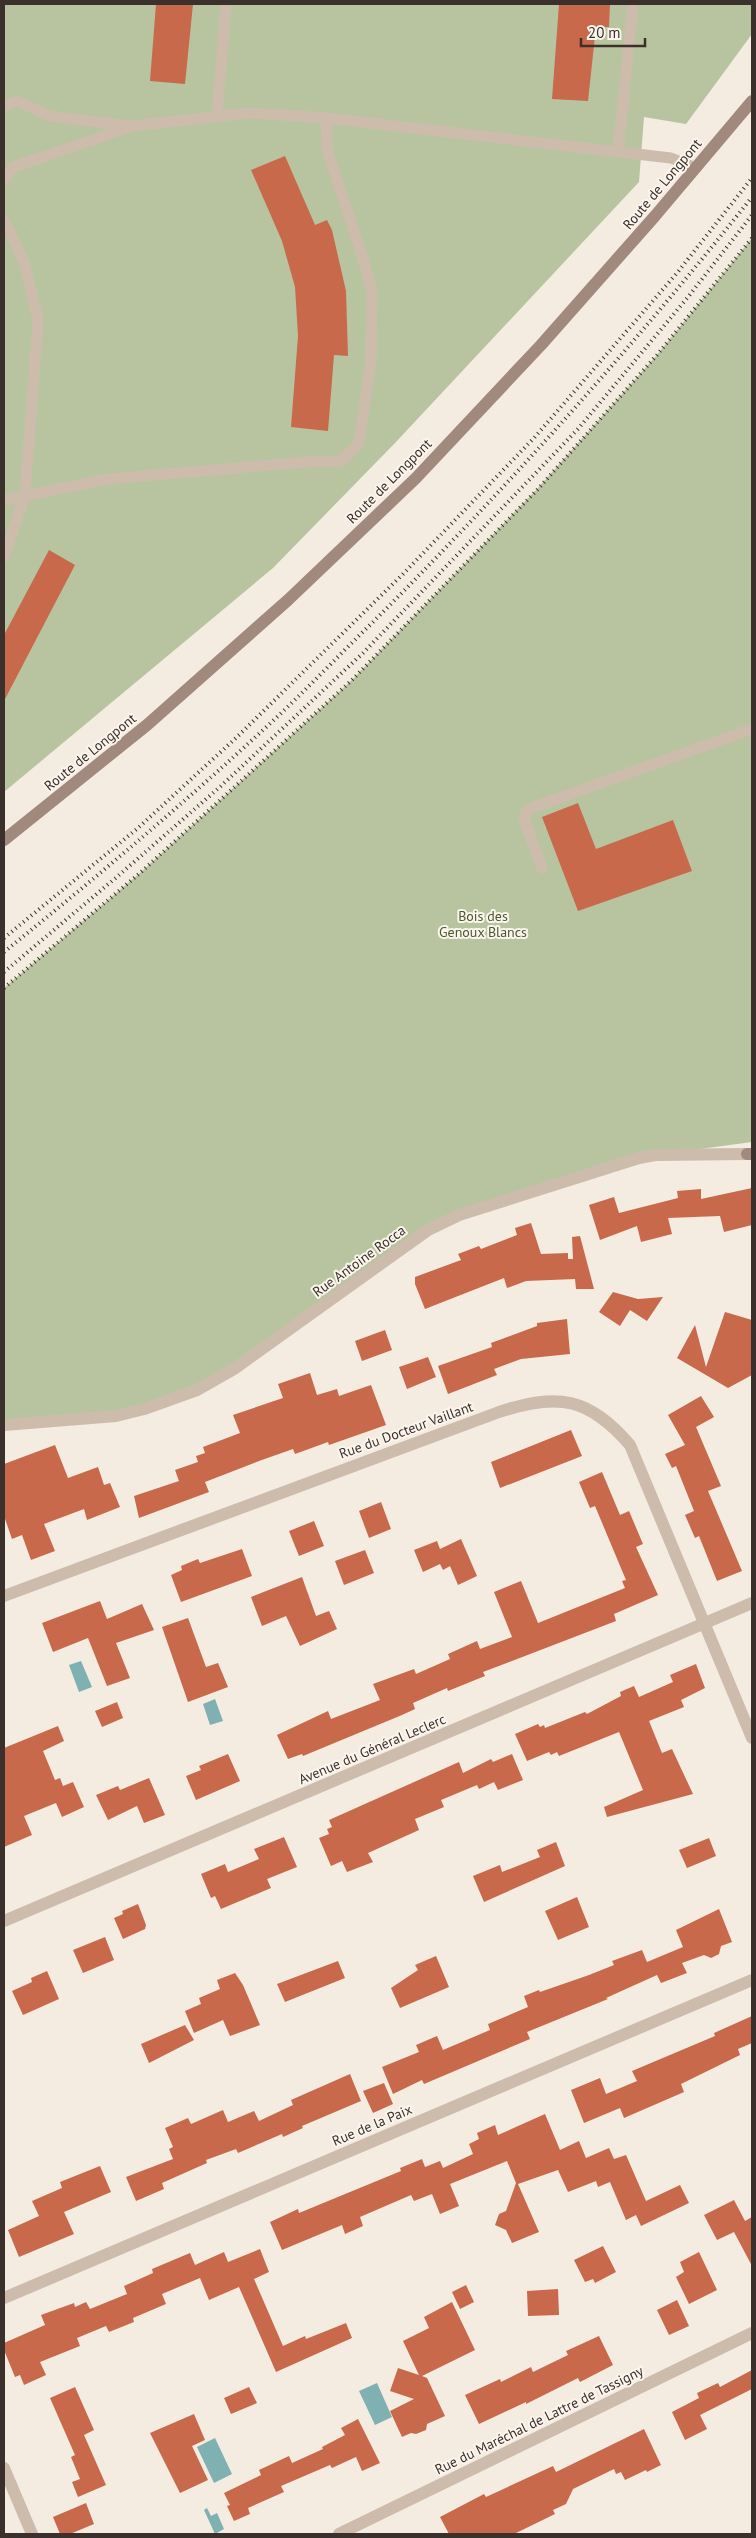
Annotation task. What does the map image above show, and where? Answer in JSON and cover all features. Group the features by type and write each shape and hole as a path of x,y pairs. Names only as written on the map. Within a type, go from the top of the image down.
{"main road":[{"name":"Route de Longpont","path":"4,840 154,719 288,600 416,478 541,345 752,101"}],"street":[{"name":"Rue Antoine Rocca","path":"4,1425 116,1416 144,1409 196,1390 234,1369 428,1230 459,1215 639,1158 655,1155 749,1154"},
{"name":"Rue du Docteur Vaillant","path":"4,1596 499,1412 537,1402 558,1401 586,1407 601,1416 630,1446 752,1738"},
{"name":"Avenue du Général Leclerc","path":"4,1921 752,1603"},
{"name":"Rue de la Paix","path":"4,2298 752,1980"},
{"name":"Rue du Maréchal de Lattre de Tassigny","path":"339,2534 752,2333"},
{"path":"4,2468 32,2534"}],"lane":[{"path":"217,116 226,4"},
{"path":"618,152 633,4"},
{"path":"4,106 17,101 50,116 134,126"},
{"path":"4,180 13,168 134,126 249,112 326,118 671,158 696,168"},
{"path":"4,500 25,494 107,479 319,462 340,462 359,443 371,361 372,292 362,254 327,150 326,118"},
{"path":"4,220 24,262 38,320 25,494 4,555"},
{"path":"542,868 524,820 526,812 531,808 752,729"}],"green space":[{"path":"4,4 752,4 752,34 686,124 644,117 639,182 395,443 273,568 4,792"},
{"name":"Bois des Genoux Blancs","path":"752,238 752,1142 655,1155 459,1215 234,1369 144,1409 4,1425 4,988 140,873 352,680 538,488 657,355"}],"water":[{"path":"81,1661 92,1687 79,1692 69,1665"},
{"path":"215,1699 223,1721 210,1725 203,1704"},
{"path":"377,2383 392,2417 375,2425 359,2391"},
{"path":"215,2438 232,2474 214,2483 197,2447"},
{"path":"207,2508 211,2516 217,2513 224,2529 215,2534 204,2510"}],"building":[{"path":"156,4 193,4 185,84 150,81"},
{"path":"559,4 610,4 609,27 596,27 588,101 552,99"},
{"path":"285,156 315,225 327,220 332,230 346,291 348,356 334,355 328,431 291,427 298,336 295,287 282,241 251,170"},
{"path":"49,550 75,565 4,701 4,635"},
{"path":"578,803 596,849 673,820 692,871 578,911 542,817"},
{"path":"752,1188 752,1225 724,1232 720,1216 668,1218 672,1234 641,1242 637,1226 600,1240 589,1205 614,1197 619,1213 678,1198 677,1191 701,1189 701,1199"},
{"path":"531,1223 541,1254 568,1253 568,1259 573,1259 572,1237 580,1236 594,1289 576,1289 575,1279 526,1281 507,1288 504,1278 425,1309 415,1284 415,1277 461,1260 458,1254 479,1246 481,1249 517,1235 515,1228"},
{"path":"613,1292 638,1299 663,1297 647,1321 630,1310 620,1326 599,1312"},
{"path":"725,1312 752,1320 752,1375 728,1388 677,1358 695,1325 706,1367"},
{"path":"567,1319 570,1354 521,1359 494,1369 497,1375 448,1394 438,1366 492,1347 491,1343 537,1326 537,1323"},
{"path":"385,1330 392,1350 362,1361 355,1341"},
{"path":"428,1357 436,1377 407,1389 399,1367"},
{"path":"310,1373 317,1395 337,1389 339,1396 371,1385 386,1425 329,1445 328,1442 295,1454 293,1449 259,1461 205,1482 209,1492 139,1518 134,1496 179,1481 175,1470 198,1462 196,1456 205,1453 203,1447 240,1433 233,1415 283,1398 278,1384"},
{"path":"701,1396 714,1417 696,1427 721,1486 708,1491 742,1571 717,1581 699,1536 695,1538 685,1515 694,1511 676,1466 672,1468 665,1454 685,1445 668,1415"},
{"path":"571,1430 582,1456 500,1488 491,1462"},
{"path":"55,1445 68,1478 98,1467 104,1485 110,1483 120,1507 87,1520 84,1509 44,1524 55,1551 31,1560 22,1535 12,1539 4,1516 4,1464"},
{"path":"602,1472 620,1515 629,1511 643,1544 636,1547 658,1595 614,1614 616,1621 483,1672 485,1676 448,1691 447,1688 413,1703 415,1709 402,1715 303,1756 302,1754 288,1759 277,1735 328,1711 331,1719 380,1700 373,1684 414,1669 416,1674 450,1659 448,1654 477,1641 480,1649 512,1637 494,1592 521,1581 538,1623 625,1588 622,1581 626,1580 595,1506 590,1508 579,1482"},
{"path":"381,1502 391,1529 369,1538 359,1511"},
{"path":"314,1521 324,1546 299,1556 289,1531"},
{"path":"461,1539 477,1576 458,1585 450,1566 443,1570 440,1564 423,1572 414,1550 437,1541 440,1549"},
{"path":"242,1549 252,1576 181,1602 171,1575 182,1570 181,1566 198,1559 200,1563"},
{"path":"365,1550 374,1573 344,1585 335,1561"},
{"path":"302,1577 316,1616 329,1611 337,1629 300,1646 286,1616 262,1626 251,1597"},
{"path":"100,1601 107,1619 142,1604 154,1630 116,1643 130,1678 107,1686 88,1638 53,1652 42,1623"},
{"path":"188,1618 206,1667 218,1663 228,1687 188,1702 162,1627"},
{"path":"696,1664 705,1688 681,1700 684,1707 649,1721 662,1753 672,1749 693,1794 607,1817 604,1807 643,1790 619,1732 559,1756 557,1752 551,1755 549,1752 527,1761 515,1734 538,1724 540,1727 544,1725 545,1728 585,1712 587,1714 621,1696 620,1692 634,1686 639,1697 673,1682 670,1675"},
{"path":"117,1702 123,1718 102,1727 95,1711"},
{"path":"58,1726 64,1741 43,1751 55,1780 60,1778 63,1786 73,1782 84,1807 62,1817 56,1803 24,1816 32,1835 4,1847 4,1748"},
{"path":"228,1754 240,1781 196,1800 186,1776 201,1770 199,1766"},
{"path":"512,1754 523,1780 498,1790 494,1782 479,1789 477,1785 441,1800 444,1807 415,1819 419,1830 368,1853 373,1862 347,1872 342,1861 331,1866 319,1838 329,1834 327,1829 332,1827 329,1820 459,1762 463,1773 491,1759 493,1762"},
{"path":"149,1778 165,1815 144,1823 137,1806 108,1820 96,1795 118,1786 120,1790"},
{"path":"284,1837 297,1867 267,1879 271,1888 221,1909 215,1896 211,1898 201,1874 225,1864 228,1872 259,1859 254,1849"},
{"path":"709,1838 716,1856 687,1868 679,1850"},
{"path":"556,1842 565,1866 484,1902 473,1876 500,1865 502,1872 540,1857 537,1850"},
{"path":"577,1897 589,1927 558,1940 545,1911"},
{"path":"138,1904 146,1925 145,1929 123,1939 114,1918 123,1914 122,1911"},
{"path":"719,1909 732,1942 721,1946 719,1954 711,1958 704,1955 682,1963 687,1973 661,1983 657,1975 606,1998 608,1999 527,2032 530,2039 424,2084 422,2080 393,2094 382,2067 419,2052 416,2045 437,2036 443,2050 490,2030 488,2024 528,2007 524,1996 589,1975 614,1965 612,1961 642,1950 647,1962 683,1947 676,1930"},
{"path":"105,1937 114,1960 83,1973 73,1950"},
{"path":"436,1956 449,1987 400,2008 391,1988 418,1970 415,1965"},
{"path":"338,1961 345,1978 285,2002 277,1984"},
{"path":"47,1971 59,1999 23,2015 12,1991 32,1982 31,1978"},
{"path":"235,1973 243,1985 260,2025 230,2036 223,2020 194,2033 185,2011 201,2004 199,1998 220,1989 217,1980"},
{"path":"752,2016 752,2043 738,2049 740,2055 681,2084 684,2092 624,2118 620,2108 584,2123 571,2090 600,2078 606,2094 637,2081 632,2071 715,2036 714,2033"},
{"path":"185,2025 194,2040 149,2063 141,2044"},
{"path":"350,2074 361,2101 302,2126 303,2128 283,2137 282,2134 238,2153 236,2149 206,2160 207,2163 162,2183 164,2189 136,2201 126,2177 173,2159 169,2149 173,2147 165,2128 188,2118 191,2124 223,2110 228,2122 254,2111 259,2121 293,2105 291,2100"},
{"path":"384,2083 393,2104 373,2113 363,2091"},
{"path":"545,2114 560,2150 579,2141 586,2158 609,2148 614,2159 626,2155 646,2201 680,2185 689,2203 641,2226 636,2215 626,2220 610,2182 598,2187 596,2181 568,2192 558,2170 518,2184 539,2232 512,2243 506,2230 495,2225 499,2214 506,2211 516,2183 507,2161 450,2184 459,2206 440,2214 432,2194 414,2201 411,2195 360,2217 363,2226 345,2234 342,2225 282,2250 270,2222 298,2209 299,2213 401,2171 400,2168 422,2159 425,2167 440,2161 443,2168 473,2154 469,2144 479,2139 477,2133 495,2125 498,2135"},
{"path":"100,2166 111,2192 64,2212 74,2234 19,2257 8,2230 39,2216 32,2201 62,2188 60,2182"},
{"path":"734,2200 745,2221 752,2217 752,2266 734,2232 717,2240 704,2215"},
{"path":"603,2246 616,2272 595,2283 593,2279 585,2282 574,2260"},
{"path":"260,2249 269,2272 254,2279 283,2346 305,2336 306,2339 346,2323 352,2338 276,2372 239,2287 209,2300 200,2278 162,2294 166,2304 133,2318 134,2322 109,2332 106,2326 77,2338 80,2346 40,2362 46,2375 24,2385 20,2375 15,2377 4,2350 4,2343 45,2325 41,2315 74,2303 75,2307 86,2302 90,2309 127,2294 124,2286 153,2273 152,2269 190,2253 195,2265 224,2252 228,2262"},
{"path":"699,2252 717,2290 689,2304 676,2277 684,2272 680,2262"},
{"path":"466,2285 474,2302 460,2309 452,2292"},
{"path":"558,2289 559,2315 528,2316 527,2291"},
{"path":"677,2300 689,2326 669,2335 657,2310"},
{"path":"452,2302 475,2350 422,2376 427,2378 445,2416 427,2424 426,2430 402,2437 390,2411 414,2399 390,2391 398,2368 419,2375 403,2341 429,2328 424,2317"},
{"path":"599,2336 613,2365 580,2382 578,2378 526,2404 526,2402 479,2424 465,2395 500,2379 501,2382 531,2367 533,2372 568,2355 566,2351"},
{"path":"752,2370 752,2389 700,2415 707,2429 685,2440 672,2412 699,2398 697,2393 718,2383 720,2387"},
{"path":"75,2387 94,2430 84,2435 106,2485 78,2497 72,2482 80,2479 71,2457 75,2455 50,2398"},
{"path":"249,2387 257,2403 231,2414 224,2398"},
{"path":"194,2414 205,2440 192,2446 208,2480 180,2493 150,2433"},
{"path":"358,2419 380,2463 362,2471 356,2457 332,2468 330,2465 281,2486 284,2492 248,2508 250,2514 234,2521 227,2506 230,2505 224,2493 261,2475 259,2470 289,2456 292,2463 323,2449 322,2447 345,2435 341,2428"},
{"path":"644,2429 661,2465 625,2480 621,2472 616,2474 614,2469 573,2489 566,2504 553,2510 555,2514 514,2534 449,2534 440,2517 484,2494 486,2497 553,2466 556,2472"},
{"path":"86,2503 94,2524 70,2534 60,2534 53,2517"}],"railway":[{"path":"4,938 138,828 237,737 403,574 534,438 677,273 752,178"},
{"path":"4,952 108,867 243,749 371,624 520,469 615,362 752,197"},
{"path":"4,972 221,786 363,653 578,429 688,297 752,215"},
{"path":"4,988 140,873 352,680 538,489 657,355 752,238"}]}
